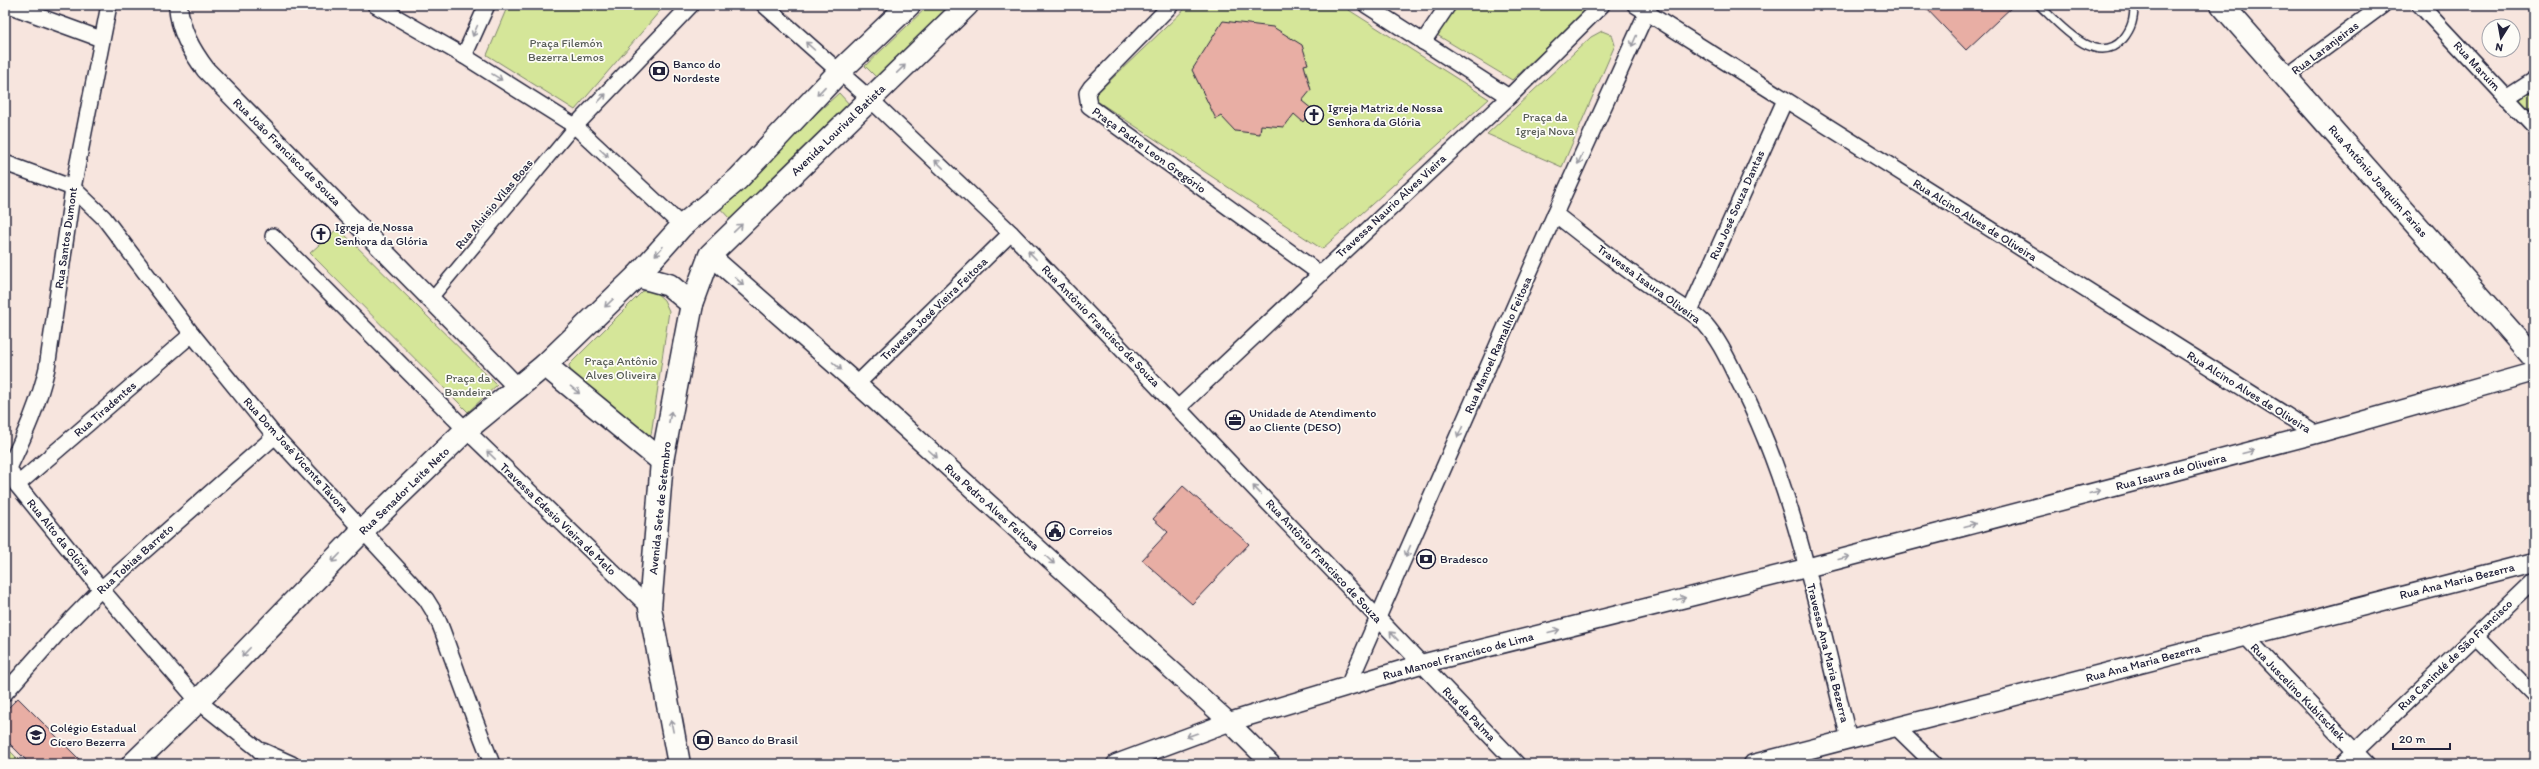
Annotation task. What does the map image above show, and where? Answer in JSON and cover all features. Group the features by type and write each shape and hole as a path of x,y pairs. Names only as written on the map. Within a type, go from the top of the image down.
{"main road":[{"path":"682,226 738,179 839,72 909,5"},
{"name":"Avenida Lourival Batista","path":"710,255 967,5"},
{"name":"Rua Antônio Joaquim Farias","path":"2222,5 2534,360"},
{"name":"Rua Senador Leite Neto","path":"133,764 198,701 363,530 466,430 519,389 545,365 636,276 682,226"},
{"name":"Avenida Sete de Setembro","path":"679,764 650,608 662,461 692,304 710,255"},
{"path":"636,276 669,285 692,304"},
{"path":"545,365 662,461"}],"street":[{"path":"8,5 101,39"},
{"name":"Rua Santos Dumont","path":"7,463 32,421 47,368 73,188 101,39 109,5"},
{"name":"Rua João Francisco de Souza","path":"178,5 182,31 188,44 206,70 432,298 519,389"},
{"path":"375,5 464,56 575,126 682,226"},
{"path":"464,56 487,5"},
{"path":"575,126 691,5"},
{"name":"Rua Antônio Francisco de Souza","path":"764,5 870,99 1011,233 1179,406 1421,664"},
{"name":"Praça Padre Leon Gregório","path":"1171,5 1091,87 1087,93 1089,106 1319,274"},
{"path":"1366,5 1509,97"},
{"path":"1423,42 1448,5"},
{"name":"Travessa Naurio Alves Vieira","path":"1179,406 1509,97 1602,5"},
{"name":"Rua Laranjeiras","path":"2286,77 2383,5"},
{"name":"Rua Maruim","path":"2420,5 2534,127"},
{"name":"Rua Alcino Alves de Oliveira","path":"1644,7 1785,100 2316,434"},
{"name":"Rua Manoel Ramalho Feitosa","path":"1348,686 1644,7"},
{"path":"2506,98 2534,80"},
{"name":"Rua José Souza Dantas","path":"1690,311 1785,100"},
{"name":"Rua Aluisio Vilas Boas","path":"432,298 575,126"},
{"name":"Rua Dom José Vicente Távora","path":"5,163 73,188 104,218 192,334 275,436 426,599 438,617 492,764"},
{"name":"Travessa Isaura Oliveira","path":"1555,214 1653,288 1690,311 1704,324 1720,346 1760,423 1770,448 1806,568"},
{"name":"Travessa José Vieira Feitosa","path":"857,384 1011,233"},
{"path":"273,236 466,430"},
{"name":"Rua Pedro Alves Feitosa","path":"710,255 857,384 1229,722 1251,755 1270,764"},
{"name":"Rua Tiradentes","path":"17,485 192,334"},
{"name":"Rua Isaura de Oliveira","path":"1806,568 2316,434 2534,360"},
{"name":"Travessa Edesio Vieira de Melo","path":"466,430 650,608"},
{"name":"Rua Tobias Barreto","path":"5,693 58,633 101,589 275,436"},
{"name":"Rua Alto da Glória","path":"7,463 17,485 101,589 198,701 258,749"},
{"name":"Rua Ana Maria Bezerra","path":"1753,764 2534,562"},
{"name":"Rua Manoel Francisco de Lima","path":"1116,764 1229,722 1421,664 1806,568"},
{"name":"Travessa Ana Maria Bezerra","path":"1806,568 1849,739"},
{"name":"Rua Canindé de São Francisco","path":"2342,764 2534,580"},
{"name":"Rua Juscelino Kubitschek","path":"2245,636 2367,764"},
{"path":"2476,636 2534,695"},
{"name":"Rua da Palma","path":"1421,664 1517,764"},
{"path":"1896,727 1934,764"},
{"path":"258,749 272,764"},
{"path":"258,749 292,764"}],"lane":[{"path":"2039,5 2074,37 2086,44 2100,49 2119,42 2131,30 2134,5"}],"green space":[{"name":"Praça Filemón Bezerra Lemos","path":"508,5 665,5 575,110 487,55"},
{"path":"929,5 954,5 877,78 865,66"},
{"path":"1189,5 1341,5 1489,99 1322,249 1097,101 1095,95"},
{"path":"1457,5 1593,5 1512,80 1437,35"},
{"name":"Praça da Igreja Nova","path":"1602,31 1612,35 1615,45 1562,167 1487,134 1591,37"},
{"path":"2534,89 2534,116 2519,100"},
{"path":"839,93 850,105 730,219 716,204"},
{"name":"Praça da Bandeira","path":"338,228 497,385 468,412 310,253"},
{"name":"Praça Antônio Alves Oliveira","path":"643,291 654,291 664,300 669,311 651,435 644,435 572,380 569,365"},
{"path":"5,746 23,764 5,764"}],"building":[{"path":"1923,5 2014,5 1966,50"},
{"path":"1223,21 1273,27 1302,45 1308,64 1304,65 1311,90 1302,101 1313,110 1303,122 1294,114 1284,127 1261,125 1260,134 1235,131 1221,116 1216,119 1192,70"},
{"path":"1183,486 1249,544 1192,604 1142,560 1168,532 1153,519"},
{"name":"Colégio Estadual Cícero Bezerra","path":"18,698 84,764 30,764 5,739 5,711"}],"place":[{"name":"Banco do Nordeste","path":"659,71"},
{"name":"Igreja Matriz de Nossa Senhora da Glória","path":"1314,115"},
{"name":"Igreja de Nossa Senhora da Glória","path":"321,234"},
{"name":"Unidade de Atendimento ao Cliente (DESO)","path":"1235,420"},
{"name":"Correios","path":"1055,531"},
{"name":"Bradesco","path":"1426,559"},
{"name":"Colégio Estadual Cícero Bezerra","path":"36,735"},
{"name":"Banco do Brasil","path":"703,740"}]}
